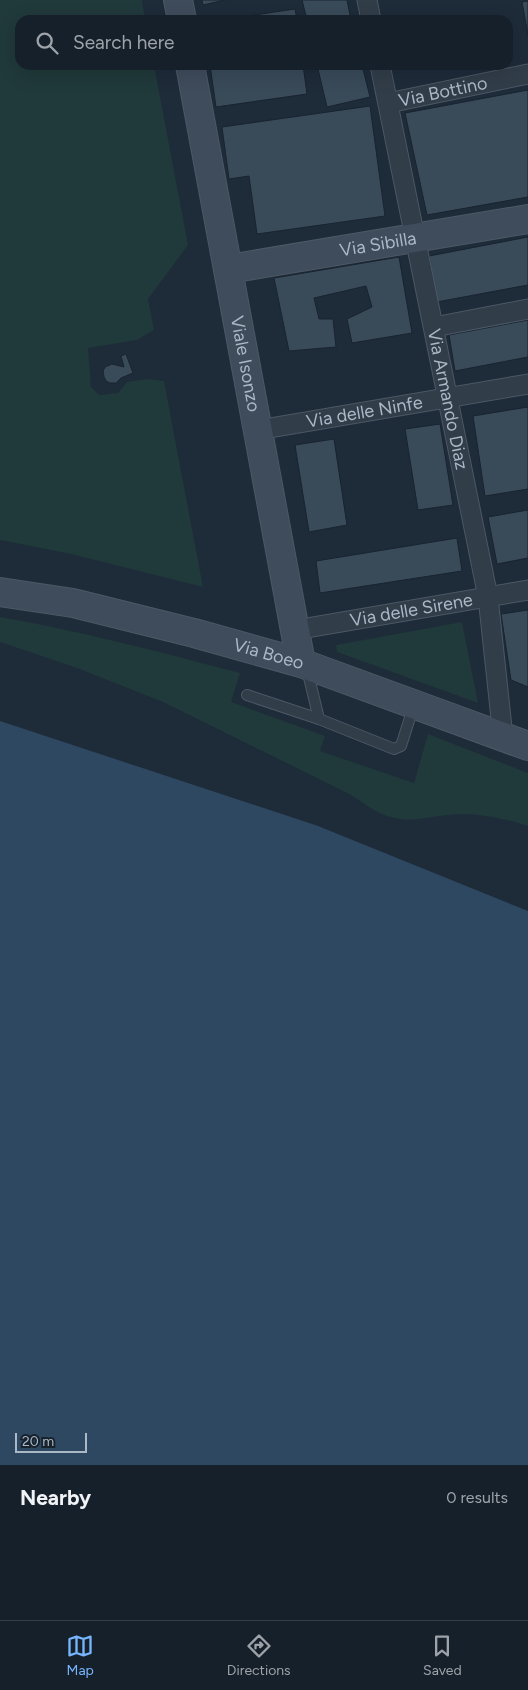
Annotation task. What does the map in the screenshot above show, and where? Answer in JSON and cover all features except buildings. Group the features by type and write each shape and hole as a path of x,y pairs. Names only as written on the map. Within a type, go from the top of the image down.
{"street":[{"path":"178,0 181,15"},
{"path":"367,0 370,15"},
{"name":"Viale Isonzo","path":"191,70 295,630 303,664"},
{"name":"Via Armando Diaz","path":"381,70 516,741"},
{"name":"Via Bottino","path":"388,104 528,74"},
{"name":"Via Sibilla","path":"229,269 528,218"},
{"path":"434,327 528,310"},
{"name":"Via delle Ninfe","path":"258,430 528,384"},
{"name":"Via delle Sirene","path":"295,630 528,590"},
{"name":"Via Boeo","path":"0,592 73,603 194,633 303,664 516,741"}],"lane":[{"path":"303,664 319,719"},
{"path":"247,695 319,719 394,749 401,746 415,704"}],"green space":[{"path":"0,0 142,0 144,15 15,15 15,70 155,70 188,245 148,299 154,330 137,340 88,348 91,387 99,395 118,393 127,382 147,379 164,381 203,587 71,554 0,540"},
{"path":"0,617 90,635 240,673 231,702 325,736 320,751 414,783 428,734 528,773 528,826 499,818 478,815 458,814 408,820 383,814 351,795 163,702 77,668 0,642"},
{"path":"462,622 478,703 337,652 336,645"}],"water":[{"path":"0,721 318,826 528,911 528,1465 0,1465"}]}
